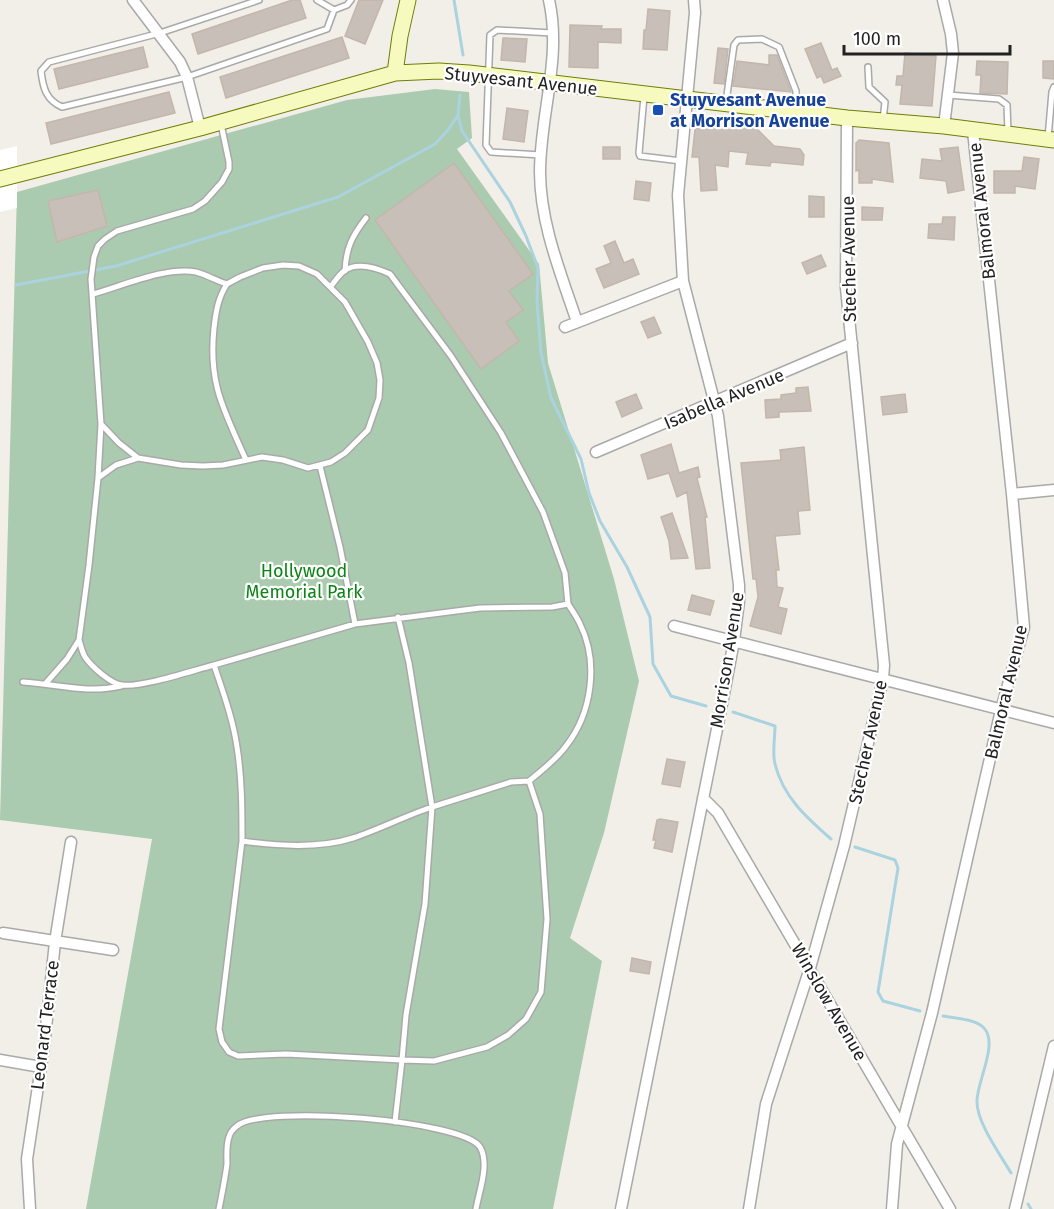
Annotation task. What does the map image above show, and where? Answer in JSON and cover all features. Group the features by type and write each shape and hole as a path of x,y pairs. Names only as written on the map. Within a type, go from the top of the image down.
{"main road":[{"path":"395,73 408,0"},
{"name":"Stuyvesant Avenue","path":"0,179 201,128 395,73 439,71 848,118 944,126 1051,140"}],"street":[{"path":"133,0 175,53 187,77 201,128"},
{"path":"549,0 554,33 551,84 540,174 544,215 577,322"},
{"name":"Morrison Avenue","path":"621,1209 734,641 739,601 739,585 718,416 683,281 678,195 695,13 694,0"},
{"path":"943,0 951,34 952,53 944,126"},
{"name":"Stecher Avenue","path":"749,1209 766,1104 810,968 844,846 883,679 884,665 846,288 848,118"},
{"name":"Balmoral Avenue","path":"892,1209 897,1144 932,1013 1001,710 1024,627 973,131"},
{"path":"564,327 683,281"},
{"name":"Isabella Avenue","path":"596,452 852,343"},
{"path":"1012,494 1054,490"},
{"path":"674,626 1054,723"},
{"name":"Winslow Avenue","path":"703,798 718,813 950,1209"},
{"name":"Leonard Terrace","path":"30,1209 27,1159 41,1067 55,942 71,842"},
{"path":"3,933 113,950"},
{"path":"1015,1209 1052,1066 1054,1046"},
{"path":"0,1060 41,1067"}],"lane":[{"path":"259,0 160,33 49,62 41,71 43,86 51,103 62,107 187,77 327,29 334,10 347,5 351,0"},
{"path":"317,0 334,10"},
{"path":"541,155 491,152 486,145 484,140 490,34 494,31 554,33"},
{"path":"726,104 734,45 738,40 762,39 779,47 796,91 796,112"},
{"path":"868,68 869,87 885,102 883,121"},
{"path":"1051,140 1054,87"},
{"path":"645,95 640,156 681,161"},
{"path":"948,95 999,99 1007,105 1008,135"},
{"path":"46,683 67,659 79,640 89,565 101,424 91,279 94,257 98,246 117,231 193,209 205,201 222,182 229,169 220,122"},
{"path":"345,270 345,257 353,234 366,218"},
{"path":"98,478 116,465 138,458 203,466 246,460 262,457 283,460 308,468 320,466 345,453 368,430 379,398 380,380 377,363 345,302 317,273 299,266 283,265 263,268 227,284 219,297 212,356 213,374 217,393 246,460"},
{"path":"242,841 264,844 316,844 352,838 432,807 511,782 529,781 565,748 582,722 587,707 591,680 588,654 581,624 568,604 565,573 543,512 501,433 451,356 390,274 377,268 359,266 345,270 331,286"},
{"path":"93,294 180,272 194,272 227,284"},
{"path":"101,424 119,443 138,458"},
{"path":"320,466 340,547 355,624"},
{"path":"23,682 46,683 81,690 103,690 214,665 355,624 480,608 552,607 568,604"},
{"path":"395,1122 406,1015 425,904 432,807 409,663 398,617"},
{"path":"79,640 86,658 93,666 121,686"},
{"path":"214,665 230,711 238,747 242,797 242,841 219,1029 222,1042 229,1052 238,1056 286,1054 434,1061 487,1047 508,1035 526,1019 541,992 547,918 540,814 529,781"},
{"path":"219,1209 227,1164 228,1138 231,1131 244,1121 279,1115 339,1116 395,1122 468,1137 479,1146 483,1154 483,1174 476,1209"}],"green space":[{"name":"Hollywood Memorial Park","path":"435,89 469,92 472,138 457,149 539,264 548,363 614,579 639,681 604,833 570,938 602,961 553,1209 86,1209 152,839 0,820 17,192 347,100"}],"pier":[{"path":"17,146 17,208 0,212 0,150"}],"building":[{"path":"292,0 300,0 306,18 198,54 192,34"},
{"path":"359,0 383,0 365,44 345,36"},
{"path":"648,9 670,11 667,50 643,49"},
{"path":"570,25 621,29 621,43 598,42 598,68 569,67"},
{"path":"342,37 349,58 226,98 220,77"},
{"path":"503,38 527,39 525,62 501,60"},
{"path":"821,43 832,70 837,68 841,76 824,83 821,76 817,78 805,49"},
{"path":"143,47 148,67 59,89 54,69"},
{"path":"718,48 728,49 724,84 714,83"},
{"path":"905,53 936,56 932,106 900,104 902,85 896,85 897,76 903,76"},
{"path":"769,55 777,55 791,92 733,86 737,61 769,65"},
{"path":"977,61 1008,62 1007,94 980,93 981,75 976,75"},
{"path":"1043,61 1054,61 1054,79 1043,78"},
{"path":"169,92 175,113 51,144 46,123"},
{"path":"507,108 528,111 524,142 503,139"},
{"path":"696,120 755,127 774,146 800,149 804,155 803,165 771,162 770,166 746,164 748,153 729,151 728,167 715,165 717,190 701,191 699,157 692,157"},
{"path":"859,140 889,143 893,182 872,179 872,183 859,183 859,170 856,171 856,143"},
{"path":"603,147 620,147 620,159 603,159"},
{"path":"958,147 964,190 948,193 946,181 920,178 922,159 942,161 940,149"},
{"path":"1024,157 1039,159 1035,189 1015,186 1015,193 994,193 994,171 1022,171"},
{"path":"454,163 533,274 509,291 523,310 506,322 519,341 481,369 375,220"},
{"path":"636,181 651,183 649,201 634,199"},
{"path":"98,190 107,226 57,242 48,201"},
{"path":"809,196 824,197 824,217 809,217"},
{"path":"862,207 883,208 882,220 862,220"},
{"path":"943,217 955,217 954,240 928,238 929,224 942,224"},
{"path":"615,241 624,263 633,259 639,274 604,288 596,269 611,263 604,246"},
{"path":"821,255 826,266 807,274 802,263"},
{"path":"654,317 661,333 648,338 641,322"},
{"path":"808,387 811,411 779,412 779,417 766,418 765,400 781,399 781,395 796,393 796,388"},
{"path":"636,394 642,408 622,417 616,402"},
{"path":"905,394 907,412 883,415 881,397"},
{"path":"671,444 679,473 698,467 700,477 697,478 707,517 705,517 710,568 696,569 687,492 677,497 669,473 648,479 641,455"},
{"path":"804,447 810,510 798,511 800,534 775,536 779,570 776,570 777,587 783,588 778,607 787,609 781,634 750,626 758,597 756,579 753,579 741,463 781,460 780,450"},
{"path":"672,513 688,558 671,559 669,541 661,517"},
{"path":"692,595 714,601 710,615 688,610"},
{"path":"667,759 685,762 680,787 662,784"},
{"path":"657,820 678,822 672,852 654,848 656,840 653,840"},
{"path":"632,958 651,962 649,974 630,971"}],"waterway":[{"path":"454,0 463,55"},
{"path":"16,285 116,266 338,197 435,144 458,115 460,95"},
{"path":"458,115 462,131 510,202 538,268 537,302 541,353 551,398 581,459 589,493 600,521 627,567 650,617 653,664 671,696 706,706"},
{"path":"733,712 775,726 774,760 784,787 805,815 831,839"},
{"path":"855,847 895,860 898,868 878,992 883,1001 920,1011"},
{"path":"943,1016 975,1022 988,1034 988,1052 978,1094 978,1110 990,1138 1011,1173"},
{"path":"1028,1204 1031,1209"}],"place":[{"name":"Stuyvesant Avenue at Morrison Avenue","path":"658,110"}]}
